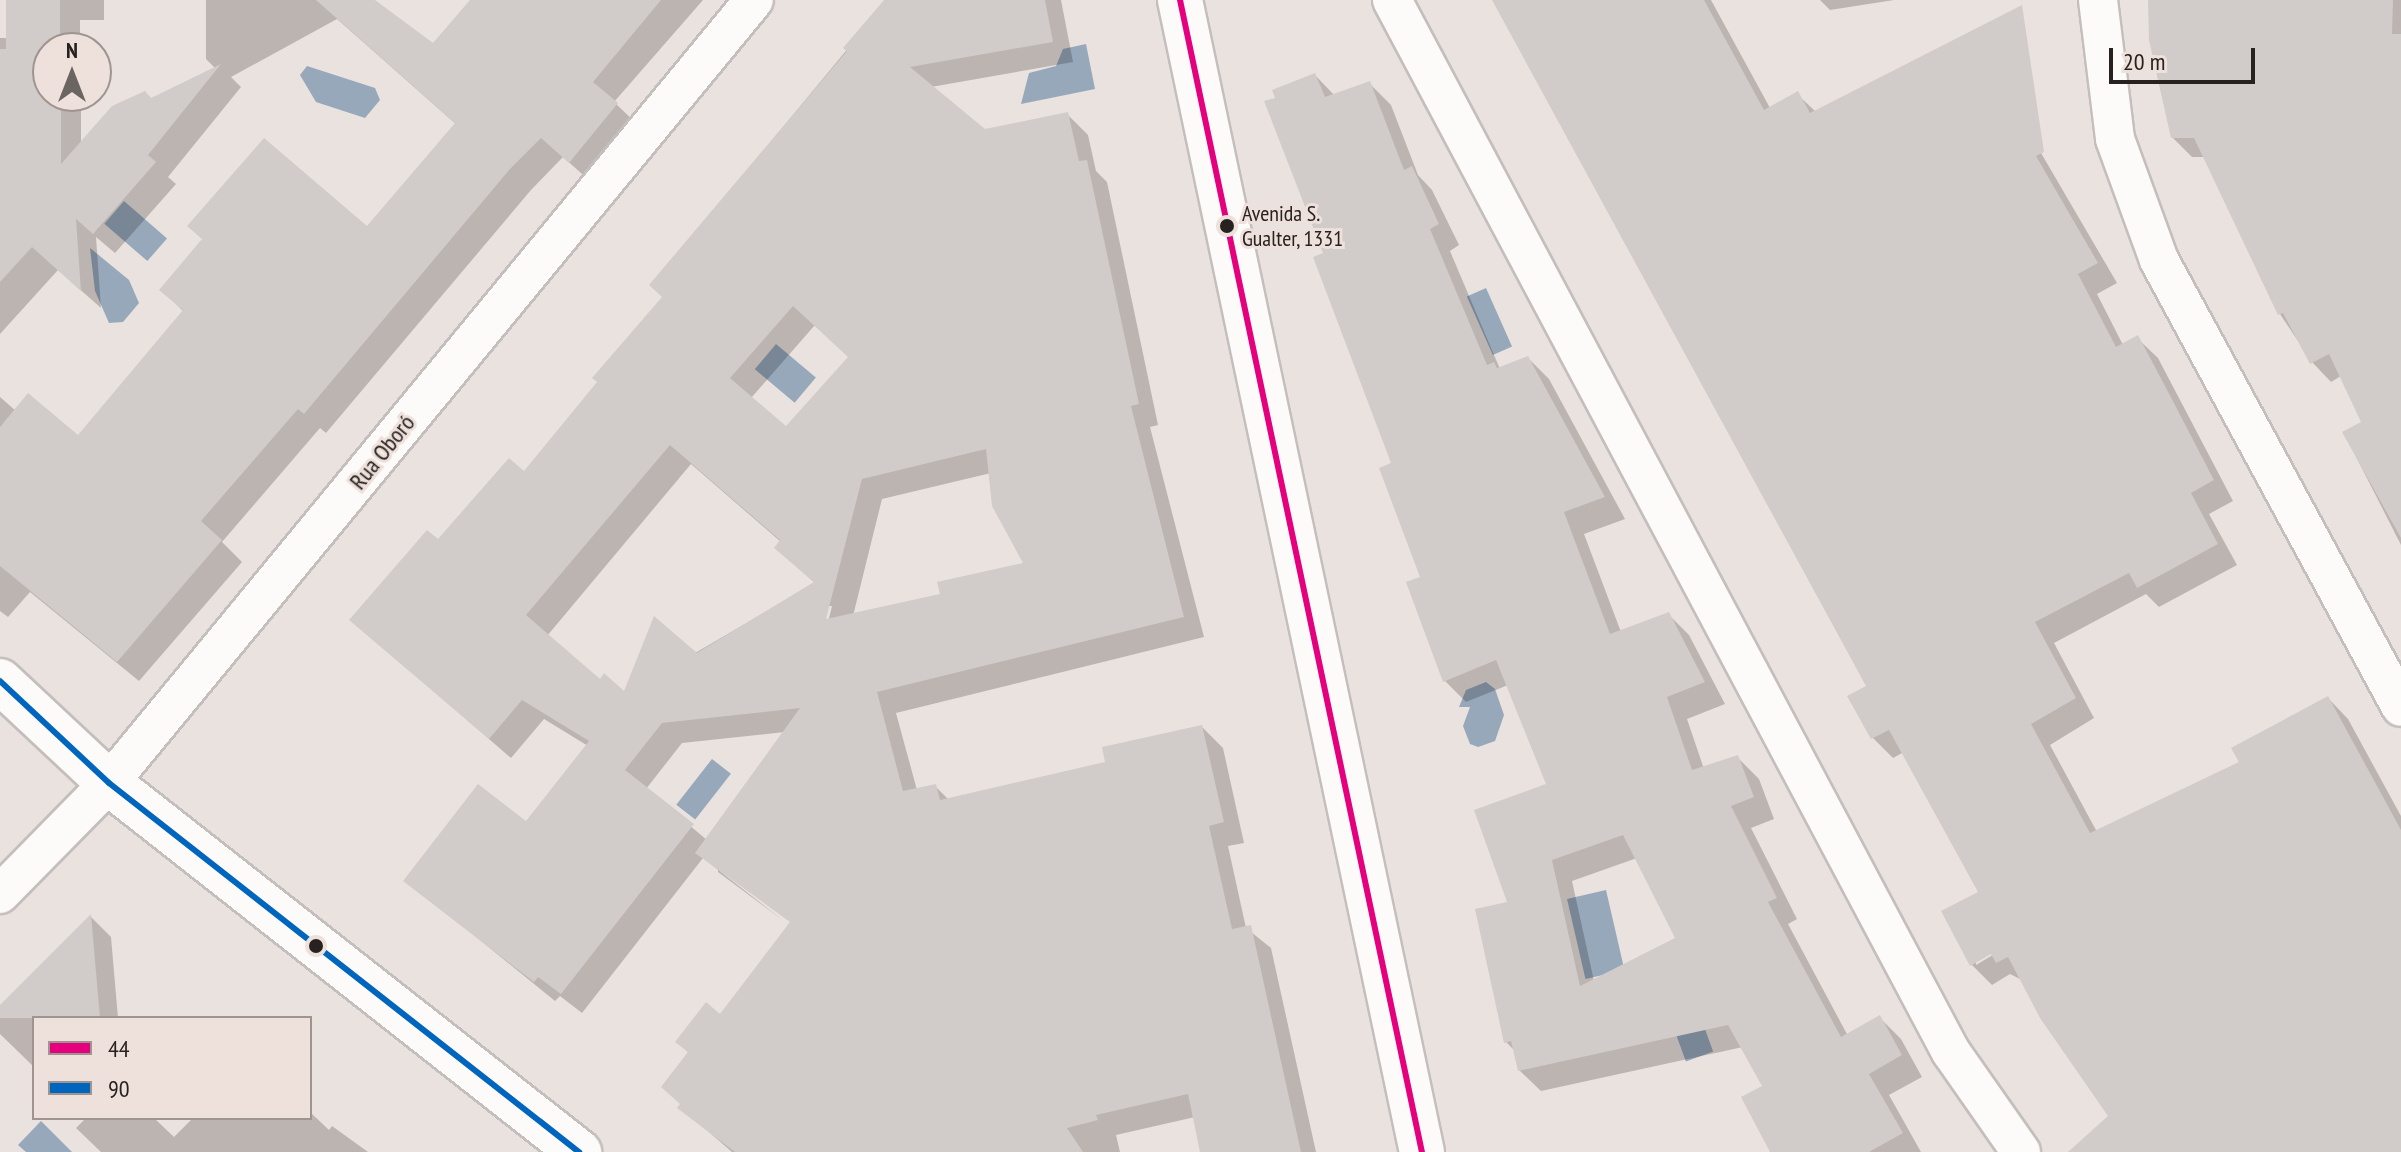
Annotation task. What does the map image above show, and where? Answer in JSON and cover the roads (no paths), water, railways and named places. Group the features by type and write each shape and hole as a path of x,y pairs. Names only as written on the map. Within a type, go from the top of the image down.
{"street":[{"name":"Rua Oboró","path":"0,894 109,783 754,0"},
{"path":"1180,0 1422,1152"},
{"path":"1392,0 1951,1052 2021,1152"},
{"path":"2098,0 2115,139 2159,260 2401,707"},
{"path":"0,681 109,783 579,1152"}],"water":[{"path":"1086,44 1095,89 1021,104 1029,73 1056,66 1063,49"},
{"path":"307,66 375,88 380,100 365,118 316,102 300,75"},
{"path":"124,201 167,238 147,261 104,224"},
{"path":"90,248 129,280 139,303 123,322 109,323 95,291"},
{"path":"1486,288 1512,346 1493,355 1467,297"},
{"path":"776,344 816,377 795,403 755,369"},
{"path":"1486,682 1495,689 1504,715 1495,741 1478,747 1470,744 1463,726 1470,707 1459,707 1466,690"},
{"path":"712,759 731,774 695,819 676,805"},
{"path":"1606,890 1624,970 1585,979 1567,899"},
{"path":"1694,999 1713,1052 1686,1062 1667,1009"},
{"path":"41,1121 72,1152 26,1152 18,1145"}],"place":[{"name":"Avenida S. Gualter, 1331","path":"1227,226"}]}
